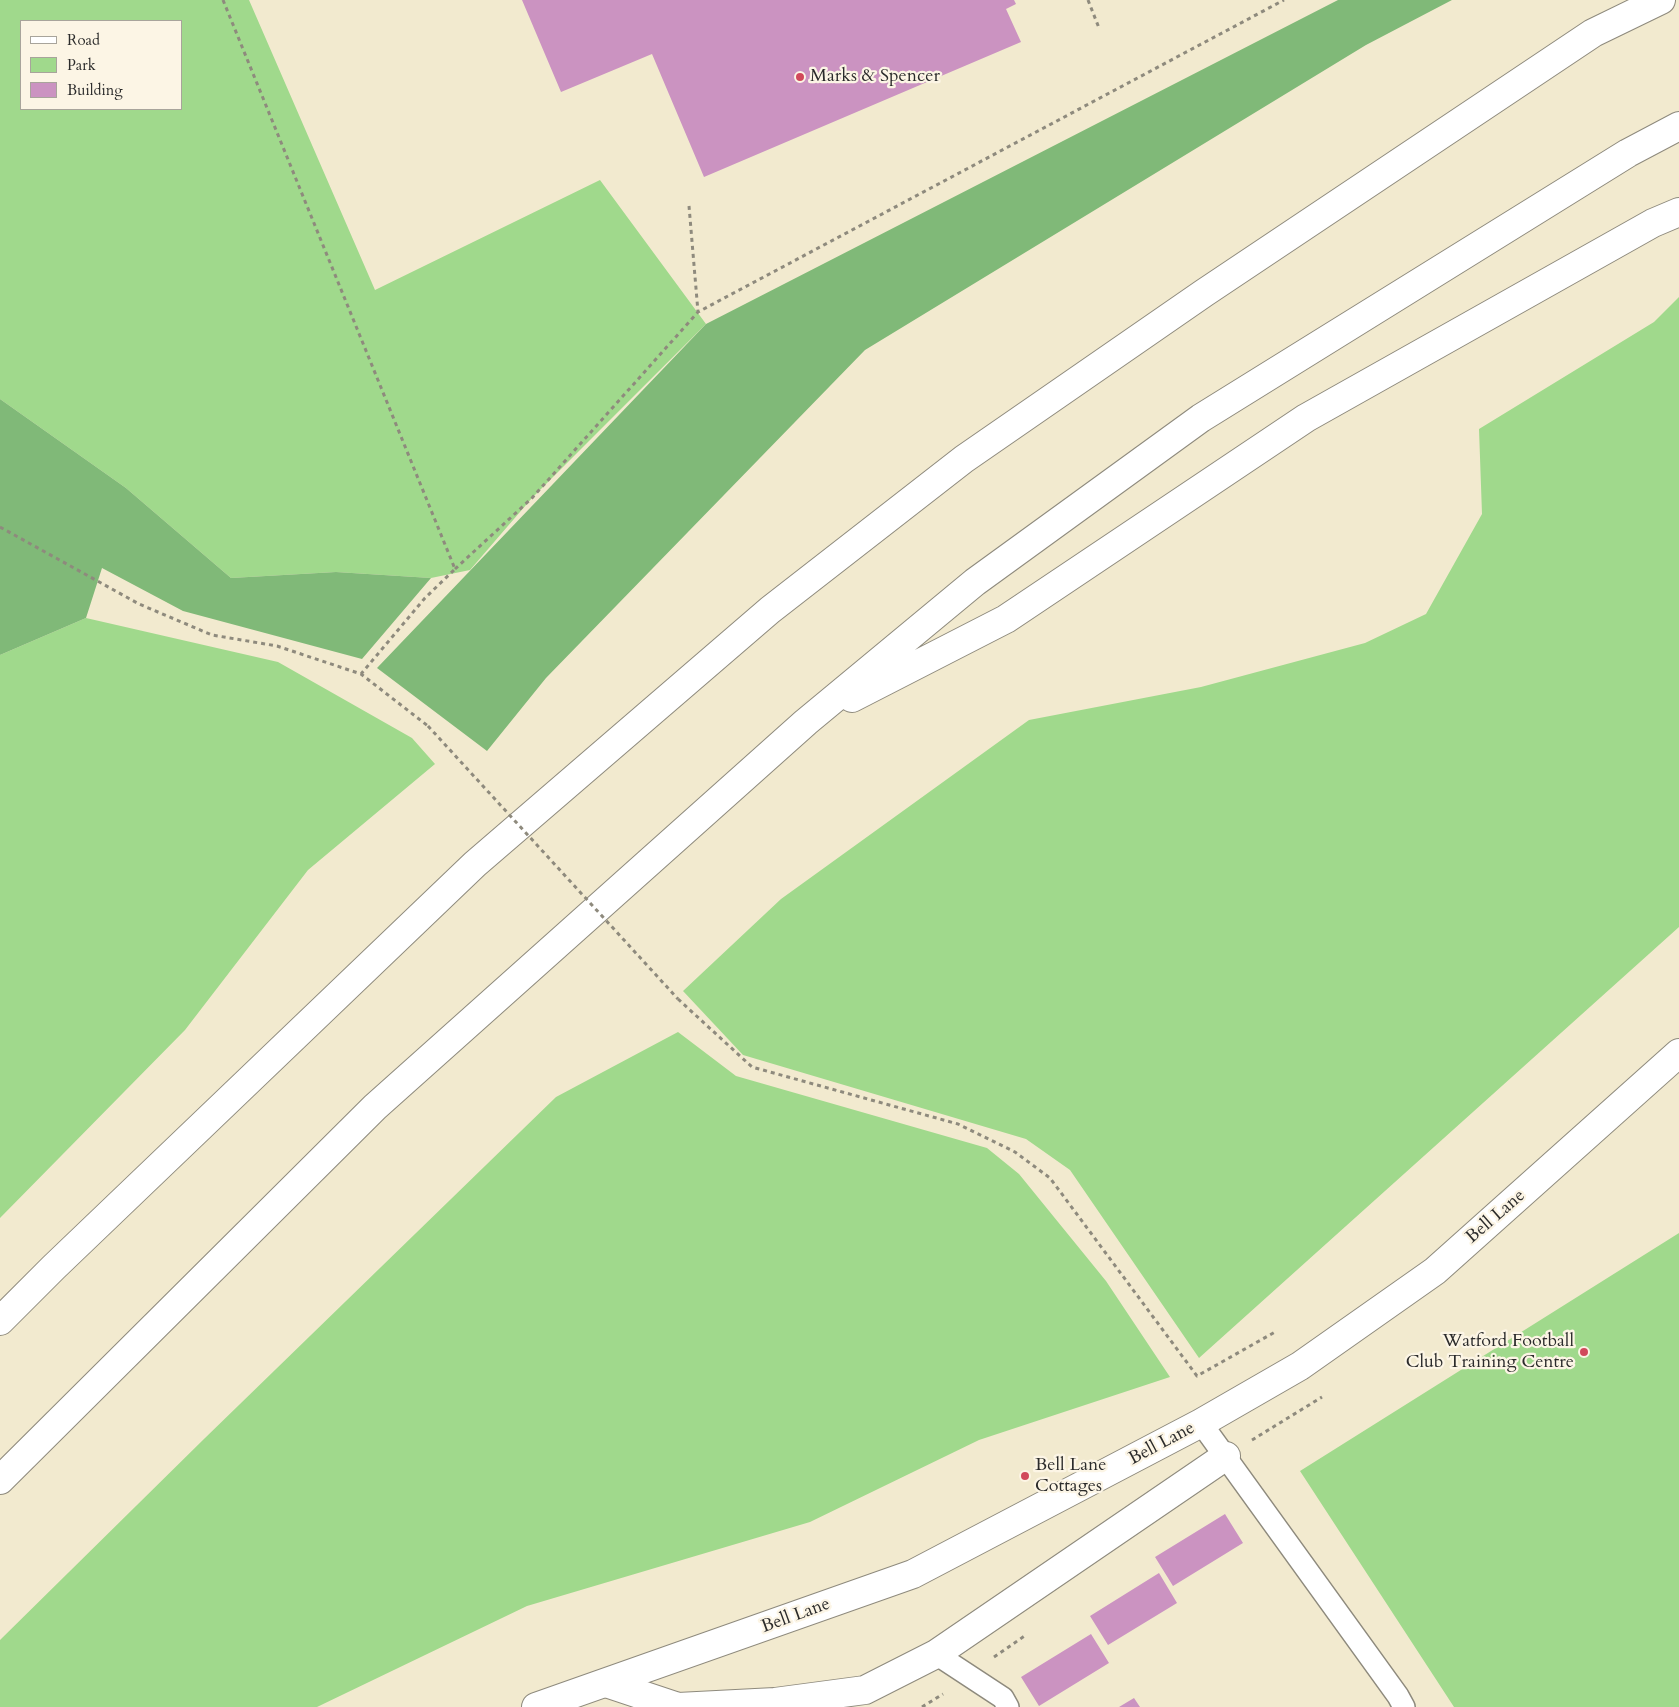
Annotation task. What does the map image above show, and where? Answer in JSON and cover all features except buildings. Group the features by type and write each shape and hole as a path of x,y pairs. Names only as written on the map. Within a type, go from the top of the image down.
{"main road":[{"path":"0,1321 61,1260 475,864 770,610 964,459 1204,293 1593,33 1661,0"},
{"path":"0,1480 375,1107 806,722 975,582 1201,418 1628,152 1679,126"},
{"path":"806,722 1006,619 1306,418 1653,223 1679,212"},
{"name":"Bell Lane","path":"536,1707 913,1574 1201,1423 1300,1366 1435,1271 1679,1053"},
{"path":"606,1682 678,1707 775,1702 865,1690 936,1654 1226,1456"}],"lane":[{"path":"1201,1423 1398,1696 1404,1707"},
{"path":"936,1654 1002,1698 1008,1707"}],"path":[{"path":"223,0 455,570"},
{"path":"1088,0 1099,28"},
{"path":"361,674 425,598 532,498 698,312 1284,0"},
{"path":"689,206 698,312"},
{"path":"0,527 139,604 212,635 277,646 361,674 428,726 678,999 752,1067 958,1124 1015,1152 1050,1178 1197,1376 1275,1332"},
{"path":"1226,1456 1322,1397"}],"green space":[{"path":"0,0 249,0 375,290 600,180 706,324 532,498 470,570 431,578 336,572 231,578 126,488 0,399"},
{"path":"1338,0 1452,0 1366,45 865,350 546,678 487,751 377,668 706,324"},
{"path":"1679,297 1679,927 1199,1358 1070,1170 1026,1139 743,1055 683,991 781,899 1029,720 1201,687 1365,643 1426,614 1482,514 1479,429 1654,322"},
{"path":"0,399 126,488 231,578 336,572 431,578 362,659 183,611 102,568 86,618 0,655"},
{"path":"86,618 278,662 412,738 435,764 308,870 185,1030 0,1218 0,655"},
{"path":"678,1032 736,1076 987,1148 1019,1174 1106,1281 1170,1377 979,1440 810,1522 527,1606 317,1707 0,1707 0,1640 556,1097"},
{"name":"Watford Football Club Training Centre","path":"1679,1233 1679,1707 1454,1707 1300,1471"}],"place":[{"name":"Marks & Spencer","path":"800,77"},
{"name":"Watford Football Club Training Centre","path":"1584,1352"},
{"name":"Bell Lane Cottages","path":"1025,1476"}]}
